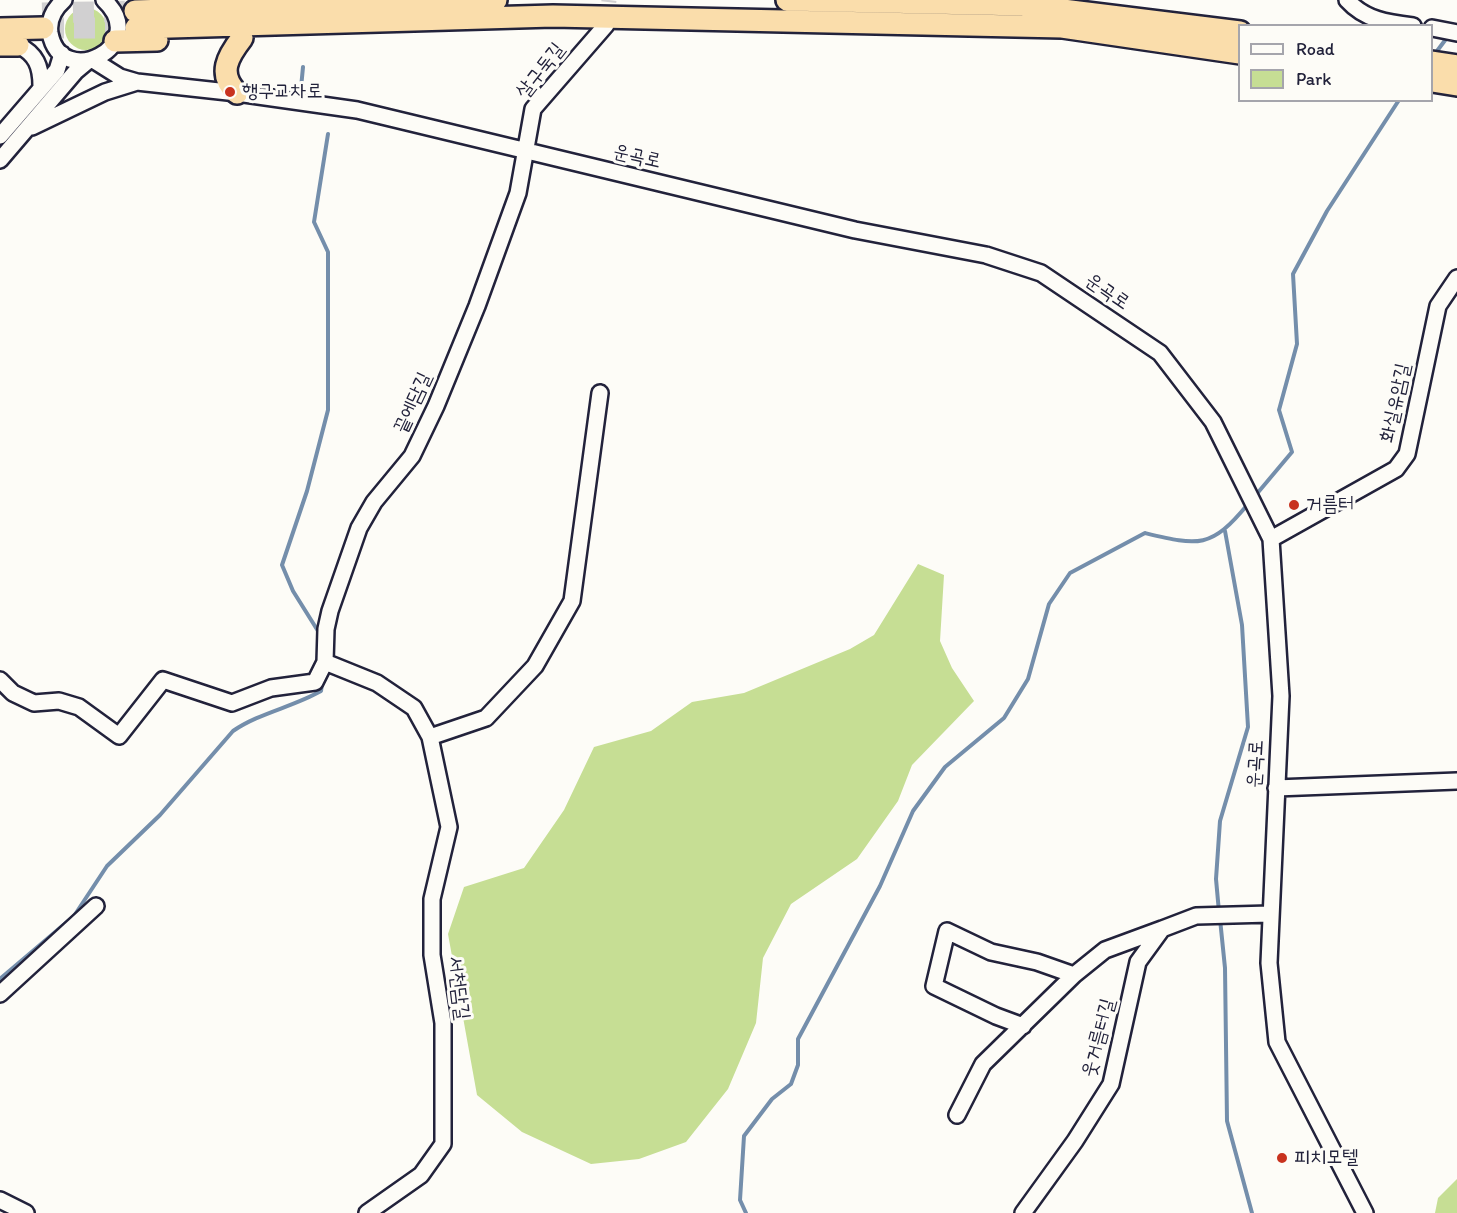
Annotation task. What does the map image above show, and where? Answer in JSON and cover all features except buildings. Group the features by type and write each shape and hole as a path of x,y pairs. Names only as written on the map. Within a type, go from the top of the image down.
{"highway":[{"path":"496,0 136,19 553,16 1062,27 1238,53"},
{"path":"788,0 1023,5 1238,32"},
{"path":"0,14 50,35"},
{"path":"112,46 242,38 521,27 553,16"},
{"path":"0,29 50,35"},
{"path":"237,93 229,85 225,76 231,52 242,38"},
{"path":"1433,62 1457,66"},
{"path":"1433,81 1457,85"}],"street":[{"path":"0,136 57,70 50,35 50,20 53,12 64,0"},
{"path":"1347,0 1354,8 1379,22 1396,24"},
{"path":"108,1 117,19 112,59 137,82"},
{"name":"살구둑길","path":"525,152 533,109 606,25"},
{"path":"1436,28 1457,33"},
{"path":"9,45 50,35"},
{"path":"50,35 79,61 90,61 120,77 137,82"},
{"path":"9,45 30,51 39,65 41,86"},
{"path":"0,160 76,71 112,46"},
{"path":"26,130 105,92 137,82"},
{"name":"운곡로","path":"137,82 357,110 855,231 986,255 1041,273 1160,353 1213,422 1268,534 1281,696 1269,963 1277,1042 1365,1213"},
{"name":"끝에담길","path":"323,667 326,629 346,558 374,502 412,456 436,406 518,193 525,152"},
{"name":"화실유암길","path":"1268,534 1396,469 1407,454 1438,306 1457,278"},
{"path":"2,687 34,703 59,701 80,706 120,736 163,680 232,703 271,688 315,682 323,667 377,683 414,708 430,737 486,718 535,666 572,602 600,393"},
{"name":"서천담길","path":"368,1213 421,1175 443,1144 443,1023 432,955 432,899 449,827 430,737"},
{"path":"1276,788 1457,781"},
{"path":"0,994 96,906"},
{"path":"957,1115 983,1064 1074,975 1105,950 1196,916 1270,914"},
{"name":"웃거름터길","path":"1023,1213 1075,1141 1111,1084 1138,962 1162,929"},
{"path":"1023,1026 996,1016 934,986 947,931 991,952 1037,962 1074,975"},
{"path":"0,1200 24,1212"}],"green space":[{"path":"86,8 94,9 101,14 106,21 106,37 101,44 94,49 86,50 78,49 71,44 66,37 65,29 66,21 71,14 78,9"},
{"path":"918,564 944,575 940,641 952,668 974,701 912,765 898,801 857,859 791,904 763,958 756,1023 728,1089 686,1142 639,1159 591,1164 522,1132 477,1095 448,934 464,887 524,868 564,810 594,747 651,731 692,702 744,693 850,649 874,635"},
{"path":"1457,1179 1457,1213 1435,1213 1438,1198"}],"waterway":[{"path":"1434,55 1449,35"},
{"path":"301,88 303,67"},
{"path":"1255,496 1292,452 1279,410 1297,344 1293,274 1327,211 1398,102"},
{"path":"319,637 318,631 293,591 282,565 307,491 328,410 328,252 314,222 328,134"},
{"path":"746,1213 740,1200 744,1136 772,1099 791,1084 798,1065 798,1039 880,886 913,811 945,767 1004,718 1028,679 1049,604 1070,573 1145,533 1179,540 1203,540 1224,529 1248,504"},
{"path":"1219,912 1216,879 1220,821 1248,727 1242,625 1225,531"},
{"path":"0,979 74,916 107,866 160,815 233,731 254,719 321,691 323,678"},
{"path":"1220,919 1225,968 1227,1121 1252,1213"}],"tunnel":[{"path":"606,25 609,0"},
{"path":"42,13 135,11"},
{"path":"43,28 136,28"}],"place":[{"name":"행구교차로","path":"230,92"},
{"name":"거름터","path":"1294,505"},
{"name":"피치모텔","path":"1282,1158"}]}
